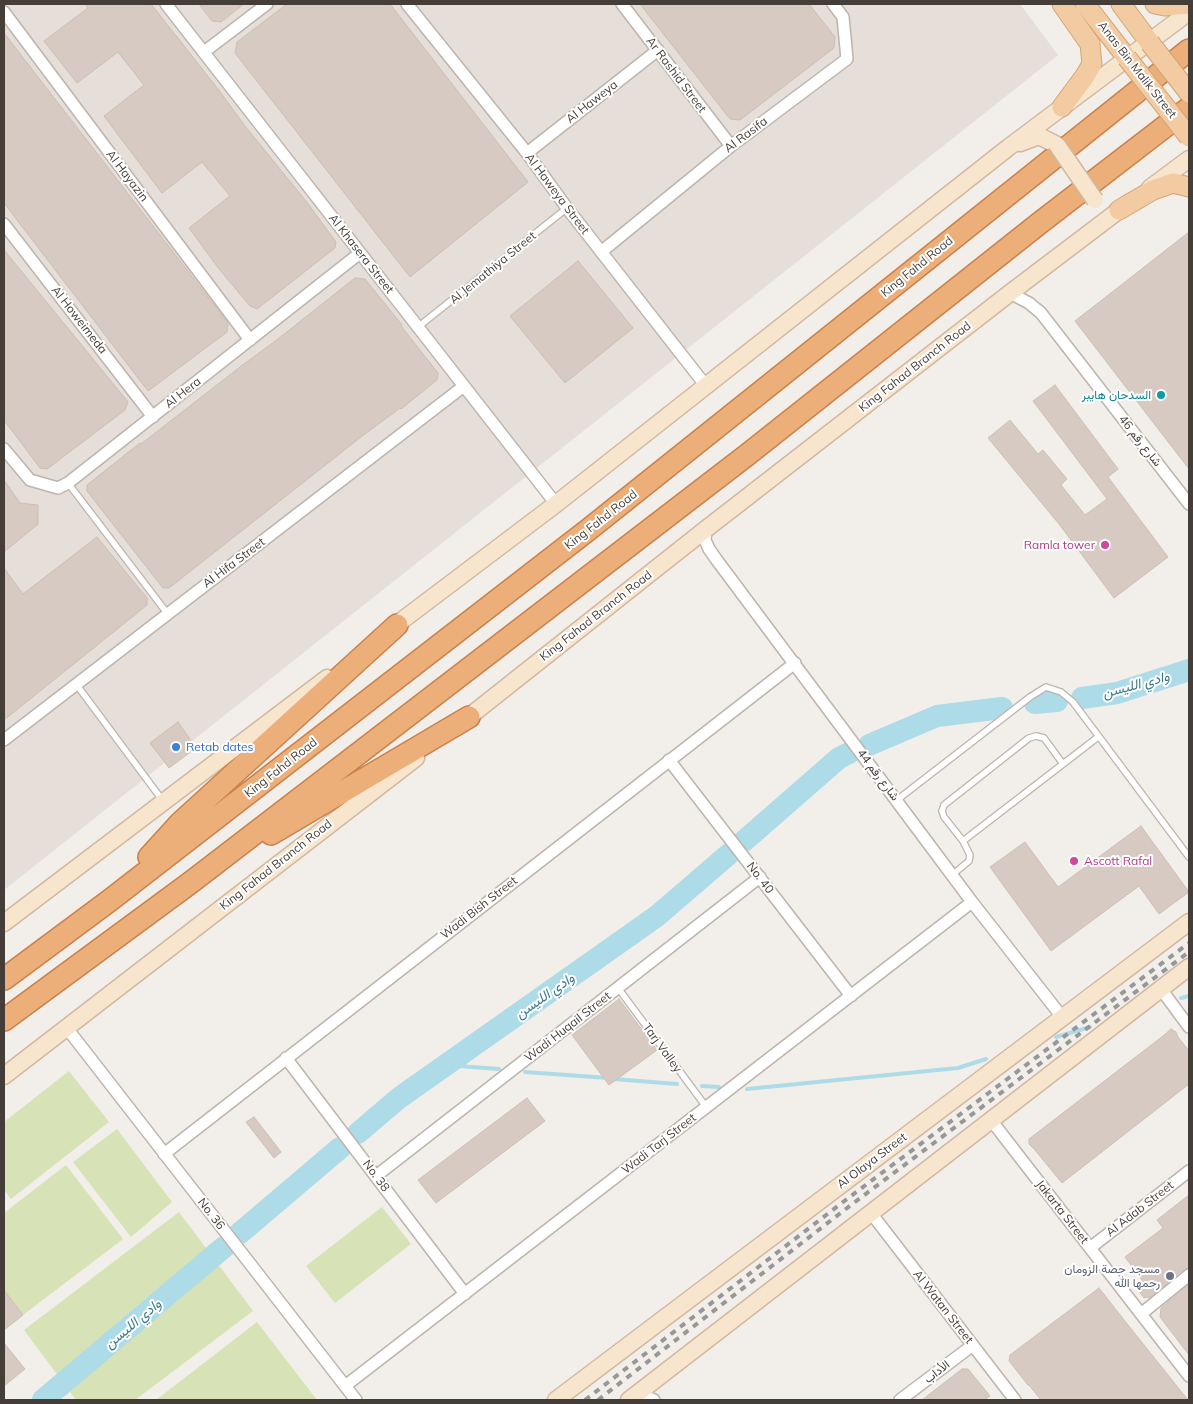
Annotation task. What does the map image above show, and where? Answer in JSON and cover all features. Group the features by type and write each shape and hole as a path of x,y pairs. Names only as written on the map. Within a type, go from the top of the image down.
{"highway":[{"name":"King Fahd Road","path":"4,979 109,901 588,530 1189,50"},
{"path":"4,1020 190,883 747,455 1041,222 1189,108"},
{"path":"109,901 180,823 397,625"},
{"path":"190,883 469,717"}],"main road":[{"path":"1062,4 1090,44 1092,64 1086,76 1062,107"},
{"name":"Anas Bin Malik Street","path":"1085,4 1189,137"},
{"path":"1121,4 1189,93"},
{"path":"1156,4 1165,6 1187,4"},
{"path":"4,923 556,504 1009,147 1189,12"},
{"path":"1009,147 1039,136 1057,145 1095,200 1094,219 1081,238"},
{"name":"King Fahad Branch Road","path":"4,1076 469,717 706,529 1081,238 1189,159"},
{"path":"1119,210 1153,190 1173,183 1189,187"},
{"name":"Al Olaya Street","path":"556,1400 1189,922"},
{"path":"633,1396 1189,967"}],"street":[{"name":"Al Khasera Street","path":"166,4 556,504"},
{"path":"204,52 267,4"},
{"name":"Al Haweya Street","path":"407,4 526,153 706,386"},
{"name":"Ar Rashid Street","path":"622,4 731,146"},
{"name":"Al Rasifa","path":"601,252 731,146 847,59 844,17 833,4"},
{"name":"Al Hayazin","path":"4,12 250,340"},
{"name":"Al Haweya","path":"526,153 658,50"},
{"name":"Al Howeimeda","path":"4,224 153,416"},
{"name":"Al Hera","path":"68,483 360,253"},
{"name":"شارع رقم 46","path":"1010,293 1028,302 1041,314 1189,504"},
{"name":"Al Hifa Street","path":"4,740 464,386"},
{"path":"4,449 30,480 58,488 68,483"},
{"name":"شارع رقم 44","path":"706,529 705,540 709,549 972,902 1062,1017"},
{"name":"Wadi Bish Street","path":"164,1154 795,663"},
{"name":"No. 40","path":"669,760 851,996"},
{"name":"Wadi Huqail Street","path":"376,1176 760,878"},
{"name":"Wadi Tarj Street","path":"345,1386 972,902"},
{"path":"1161,989 1189,1026"},
{"name":"No. 36","path":"66,1027 356,1400"},
{"name":"No. 38","path":"286,1058 465,1294"},
{"name":"Jakarta Street","path":"991,1120 1189,1376"},
{"name":"Al Adab Street","path":"1090,1248 1188,1174"},
{"name":"Al Watan Street","path":"871,1213 1015,1400"},
{"path":"1141,1314 1189,1276"},
{"name":"الأداب","path":"900,1400 973,1345"},
{"path":"633,1396 654,1400"}],"lane":[{"name":"Al Jemathiya Street","path":"418,327 567,208"},
{"path":"68,483 167,613"},
{"path":"76,684 163,801"},
{"path":"897,800 1030,697 1046,687 1062,692 1073,702 1189,857"},
{"path":"952,875 969,861 970,855 963,841 944,818 942,811 944,805 1029,738 1036,736 1044,738 1063,764"},
{"path":"963,841 1098,737"},
{"name":"Tarj Valley","path":"618,988 707,1108"}],"shaded area":[{"path":"4,4 1020,4 1058,55 4,890"}],"green space":[{"path":"69,1071 109,1122 11,1199 4,1190 4,1122"},
{"path":"117,1129 172,1202 131,1237 73,1162"},
{"path":"66,1165 123,1239 23,1315 4,1290 4,1213"},
{"path":"382,1207 411,1244 335,1303 306,1266"},
{"path":"179,1212 253,1311 135,1400 76,1400 24,1330"},
{"path":"257,1322 317,1400 156,1400"}],"building":[{"path":"85,4 151,4 336,242 335,248 257,309 250,306 219,269 189,228 230,196 202,162 162,193 104,116 144,85 118,52 77,83 44,41 88,8"},
{"path":"199,4 244,4 221,22 212,21"},
{"path":"287,4 390,4 528,182 410,277 235,53 237,42"},
{"path":"640,4 809,4 835,37 834,48 740,120 730,119"},
{"path":"4,33 228,323 227,332 148,391 4,203"},
{"name":"السدحان هايبر","path":"1189,232 1189,469 1075,321"},
{"path":"4,250 128,402 125,410 47,469 40,468 4,420"},
{"path":"578,261 633,328 565,383 510,316"},
{"path":"355,278 365,279 402,325 438,373 437,380 401,409 361,437 169,588 163,588 87,491 87,485"},
{"path":"1055,385 1118,469 1108,477 1168,557 1114,598 1059,524 988,438 1010,420 1038,454 1043,450 1067,479 1061,485 1085,515 1107,499 1033,401"},
{"path":"4,480 20,503 38,505 38,524 4,552"},
{"path":"97,537 147,598 147,605 4,720 4,568 23,594"},
{"path":"178,722 196,748 169,768 150,743"},
{"path":"1141,826 1189,892 1159,914 1139,886 1051,951 990,867 1025,842 1058,887"},
{"path":"619,999 657,1050 609,1085 572,1035"},
{"path":"1171,1029 1176,1032 1189,1051 1189,1084 1062,1183 1029,1144 1029,1139"},
{"path":"527,1098 545,1121 436,1203 418,1180"},
{"path":"254,1117 281,1152 274,1158 246,1122"},
{"path":"1189,1195 1189,1268 1184,1269 1149,1298 1144,1298 1138,1290 1145,1284 1125,1257 1163,1228 1157,1220"},
{"path":"1189,1284 1189,1355 1160,1317 1161,1308"},
{"path":"1099,1288 1188,1400 1041,1400 1028,1385 1009,1361 1010,1355"},
{"path":"4,1290 23,1315 4,1330"},
{"path":"4,1343 25,1369 4,1386"},
{"path":"962,1369 968,1369 990,1396 984,1400 922,1400"}],"waterway":[{"name":"وادي الليسن","path":"1082,698 1117,693 1189,670"},
{"name":"وادي الليسن","path":"1035,703 1057,701"},
{"name":"وادي الليسن","path":"869,745 937,716 1002,708"},
{"name":"وادي الليسن","path":"744,841 839,758 849,753"},
{"name":"وادي الليسن","path":"358,1133 399,1098 657,916 729,854"},
{"path":"1181,998 1189,996"},
{"path":"1056,1037 1090,1027"},
{"path":"747,1089 958,1068 986,1059"},
{"path":"445,1065 499,1069"},
{"path":"525,1072 608,1078"},
{"path":"614,1079 677,1084"},
{"path":"702,1086 719,1087"},
{"name":"وادي الليسن","path":"240,1233 340,1148"},
{"name":"وادي الليسن","path":"43,1400 224,1247"}],"railway":[{"path":"585,1400 847,1199 1189,943"},
{"path":"598,1400 851,1205 1189,952"}],"place":[{"name":"السدحان هايبر","path":"1161,395"},
{"name":"Ramla tower","path":"1105,545"},
{"name":"Retab dates","path":"176,747"},
{"name":"Ascott Rafal","path":"1074,861"},
{"name":"مسجد حصة الزومان رحمها الله","path":"1170,1276"}]}
